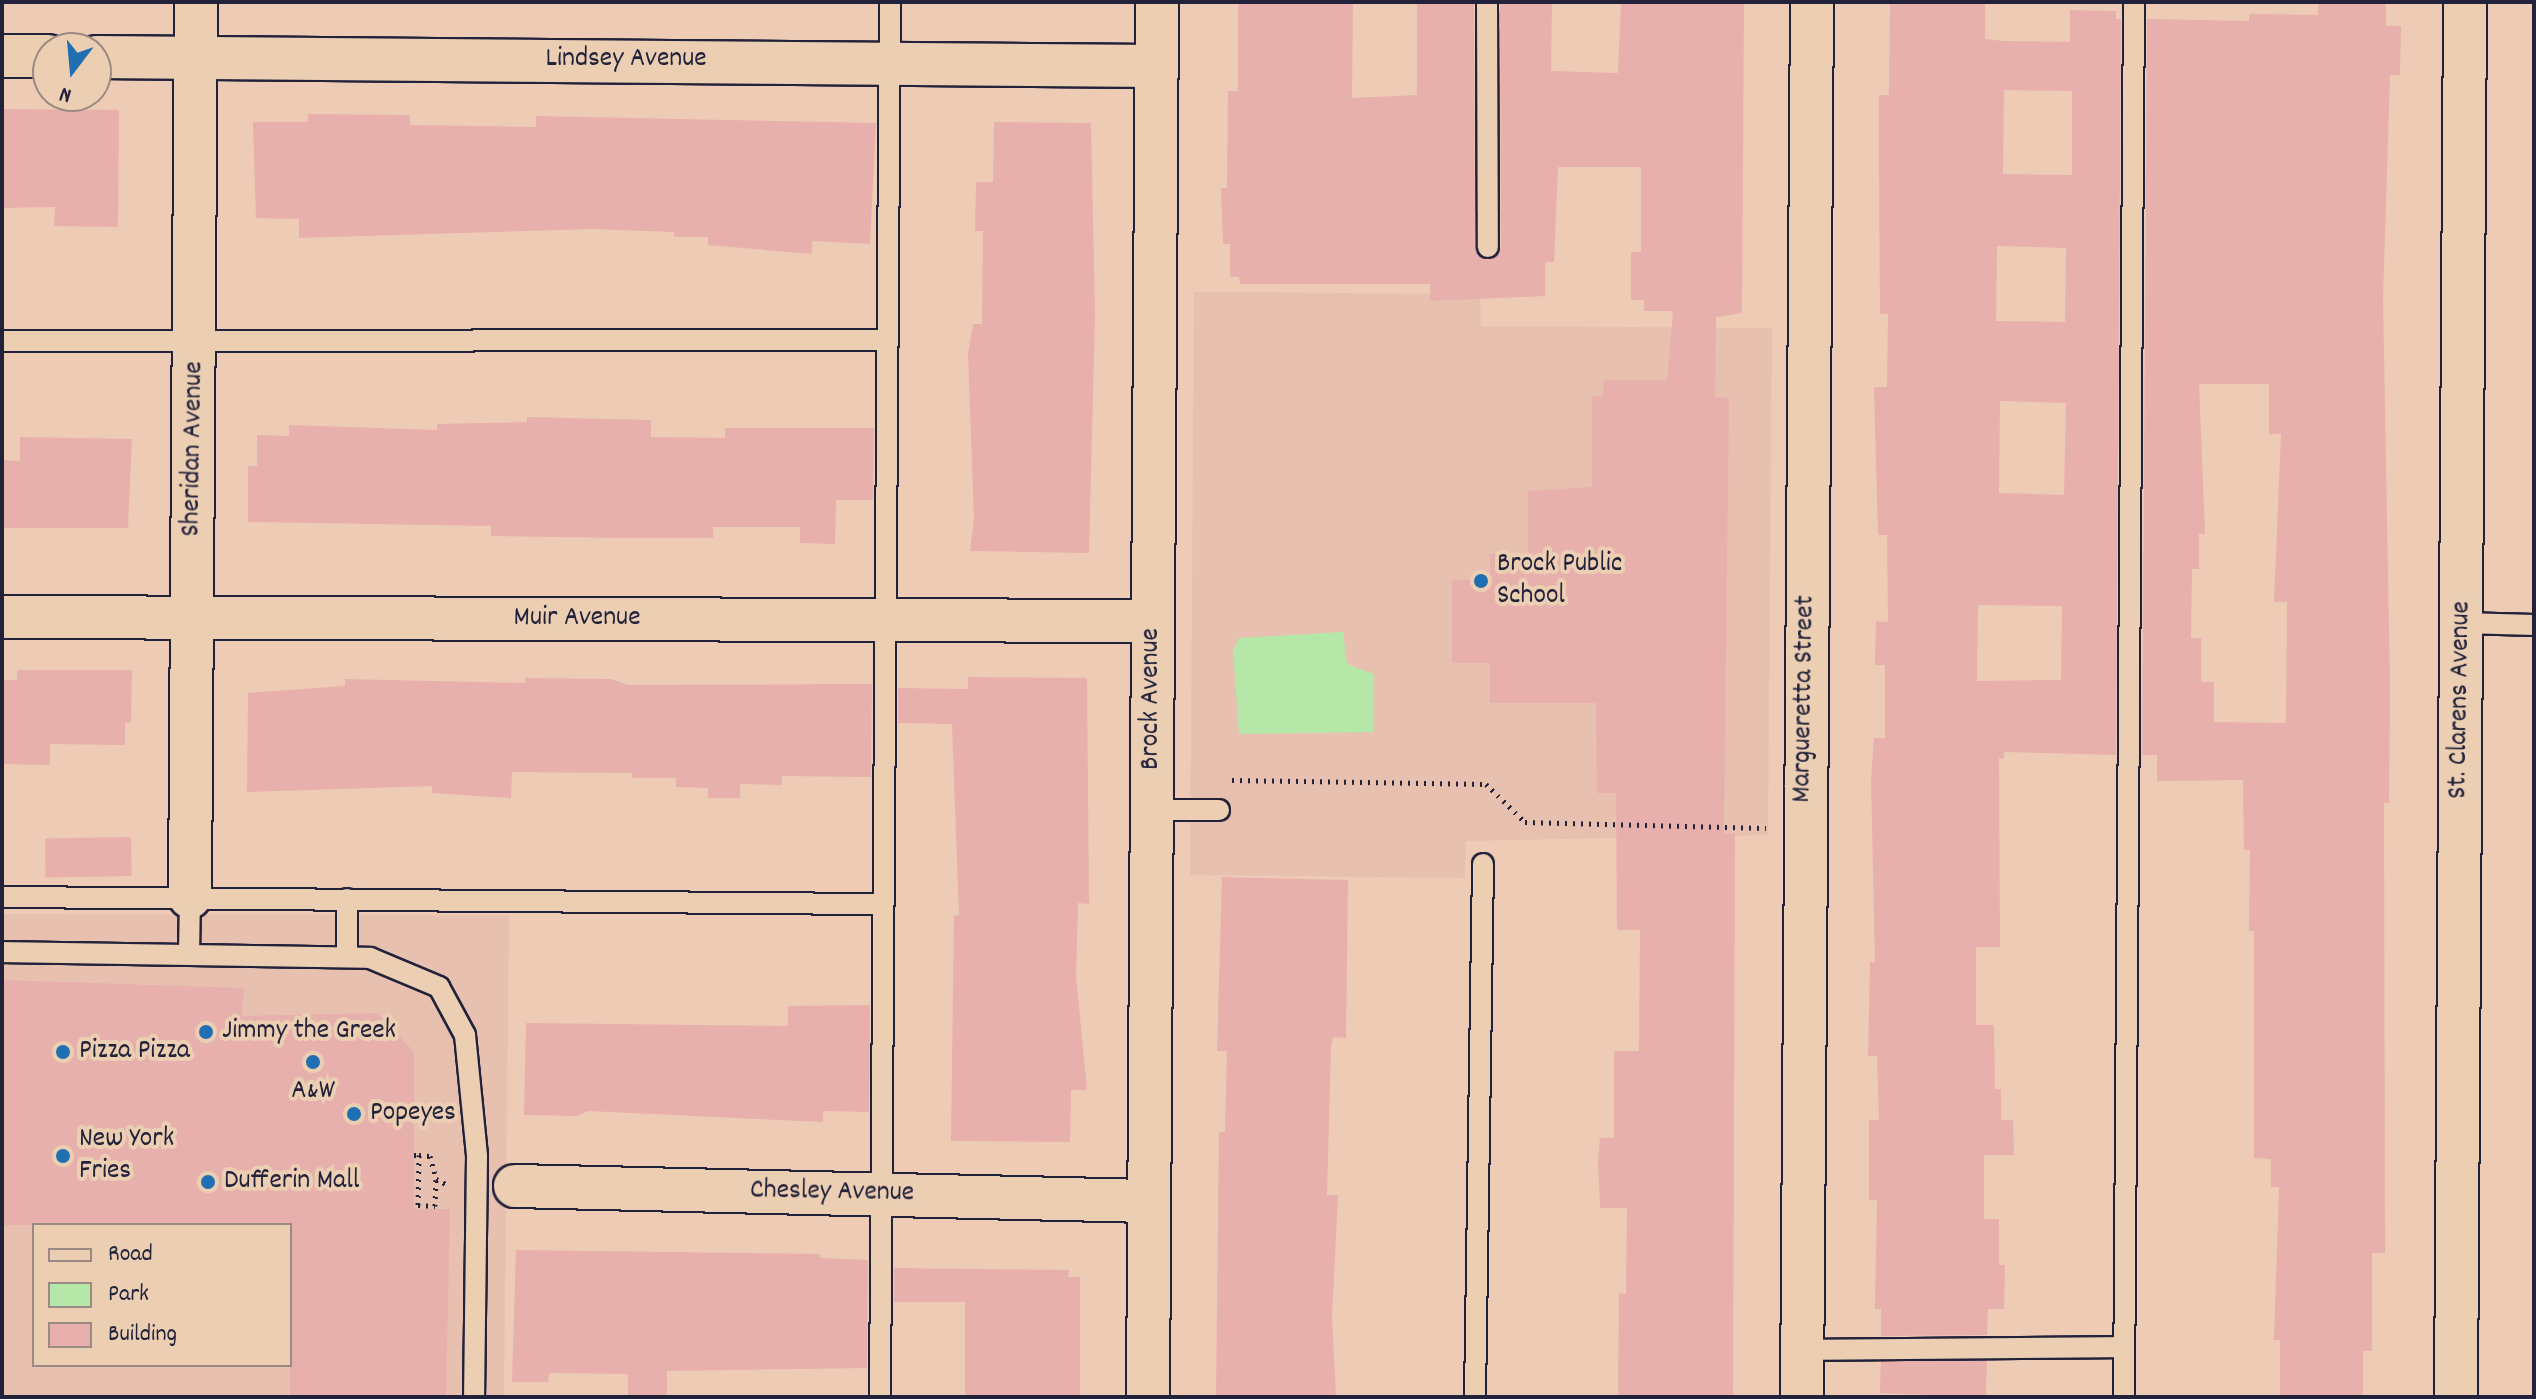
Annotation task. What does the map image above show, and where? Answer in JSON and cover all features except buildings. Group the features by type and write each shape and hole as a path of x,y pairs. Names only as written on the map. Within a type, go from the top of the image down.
{"street":[{"name":"Sheridan Avenue","path":"190,897 196,2"},
{"name":"Brock Avenue","path":"1148,1397 1157,2"},
{"name":"Margueretta Street","path":"1802,1397 1812,2"},
{"name":"St. Clarens Avenue","path":"2456,1397 2465,2"},
{"path":"2,56 32,56"},
{"name":"Lindsey Avenue","path":"112,57 889,61 1156,66"},
{"name":"Muir Avenue","path":"2,617 1152,621"},
{"name":"Chesley Avenue","path":"515,1186 1148,1201"}],"lane":[{"path":"880,1397 885,340 890,2"},
{"path":"1487,2 1488,247"},
{"path":"2124,1397 2134,2"},
{"path":"2,341 885,340"},
{"path":"2463,623 2534,625"},
{"path":"1152,810 1219,810"},
{"path":"1475,1397 1483,864"},
{"path":"2,897 881,904"},
{"path":"189,954 190,897"},
{"path":"347,899 347,957"},
{"path":"2,952 370,958 439,987 465,1035 480,1201 474,1397"},
{"path":"1803,1350 2124,1347"}],"path":[{"path":"1216,780 1486,784 1525,822 1775,828"},
{"path":"436,1179 435,1206 418,1205 417,1155 430,1156 436,1179 454,1188"}],"shaded area":[{"name":"Brock Public School","path":"1194,292 1480,294 1481,326 1772,328 1768,835 1466,841 1465,878 1190,875"},
{"name":"Dufferin Mall","path":"2,914 509,915 504,1397 2,1397"}],"green space":[{"path":"1343,632 1347,664 1374,674 1373,732 1239,734 1233,650 1239,638"}],"place":[{"name":"Brock Public School","path":"1481,581"},
{"name":"Jimmy the Greek","path":"206,1032"},
{"name":"Pizza Pizza","path":"63,1052"},
{"name":"A&W","path":"313,1062"},
{"name":"Popeyes","path":"354,1114"},
{"name":"New York Fries","path":"63,1156"},
{"name":"Dufferin Mall","path":"208,1182"}]}
